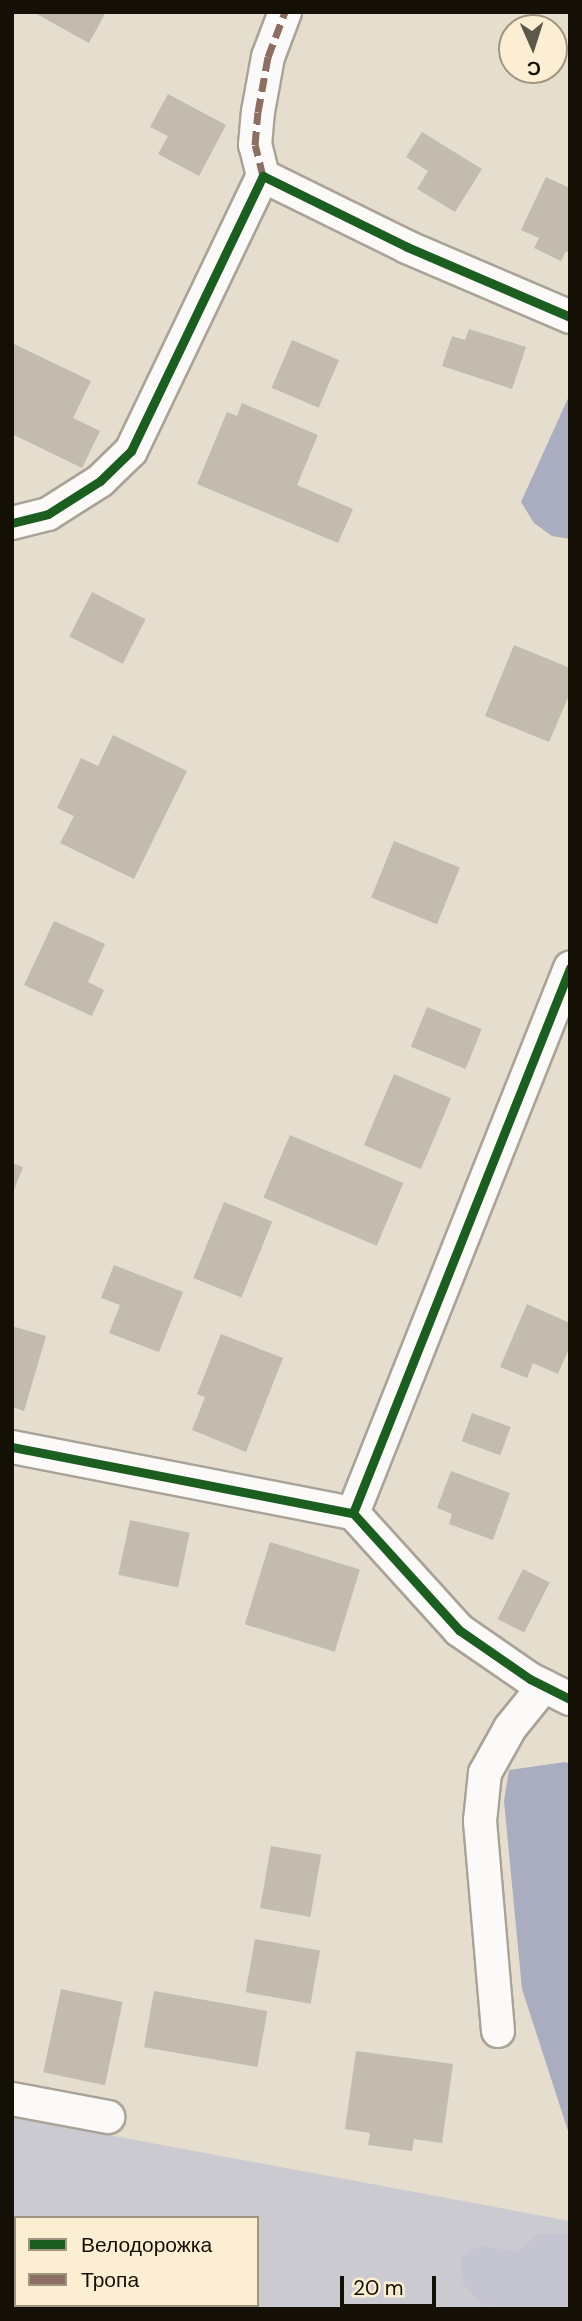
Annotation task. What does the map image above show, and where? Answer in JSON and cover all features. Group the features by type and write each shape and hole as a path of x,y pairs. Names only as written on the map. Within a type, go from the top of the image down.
{"street":[{"path":"12,523 48,514 100,481 131,451 263,176 255,145 258,112 268,57 285,12"},
{"path":"263,176 407,247 570,317"},
{"path":"353,1514 570,968"},
{"path":"12,1447 353,1514 459,1630 557,1692 510,1728 485,1773 480,1821 498,2031"},
{"path":"12,2099 108,2116"}],"shaded area":[{"path":"12,2117 570,2221 570,2309 12,2309"},
{"path":"570,2234 570,2309 500,2309 482,2304 462,2282 461,2255 481,2246 518,2252 537,2235"}],"water":[{"path":"570,394 570,539 552,536 534,523 521,502"},
{"path":"565,1762 570,1764 570,2137 522,1989 504,1801 509,1770"}],"building":[{"path":"33,12 106,12 89,43"},
{"path":"168,94 226,125 199,176 158,154 168,136 150,127"},
{"path":"422,132 482,169 455,212 417,189 428,171 406,157"},
{"path":"546,177 570,188 570,253 566,251 561,261 534,248 539,238 521,230"},
{"path":"469,329 526,347 512,389 442,366 452,336 465,340"},
{"path":"292,340 339,360 319,408 272,388"},
{"path":"12,343 91,381 73,418 100,431 82,468 12,434"},
{"path":"242,403 318,435 297,485 353,509 338,543 197,484 227,412 237,416"},
{"path":"92,592 145,619 123,664 69,637"},
{"path":"514,645 570,668 570,693 549,742 485,716"},
{"path":"113,735 187,771 134,879 60,843 74,816 57,808 81,758 98,766"},
{"path":"394,841 460,868 437,924 371,898"},
{"path":"54,921 105,944 88,982 104,990 92,1016 24,985"},
{"path":"427,1007 482,1029 466,1069 411,1047"},
{"path":"394,1074 451,1098 421,1169 364,1145"},
{"path":"290,1135 403,1183 377,1246 263,1198"},
{"path":"12,1163 23,1167 12,1195"},
{"path":"224,1202 272,1221 241,1298 193,1278"},
{"path":"114,1265 183,1292 159,1352 109,1333 120,1305 101,1298"},
{"path":"527,1304 570,1323 570,1346 558,1374 533,1363 527,1378 500,1367"},
{"path":"12,1326 46,1336 24,1411 12,1407"},
{"path":"221,1334 283,1358 246,1452 192,1430 205,1397 197,1394"},
{"path":"472,1413 511,1427 500,1455 462,1441"},
{"path":"451,1471 510,1493 493,1540 449,1524 452,1514 437,1508"},
{"path":"130,1520 190,1533 178,1587 118,1575"},
{"path":"270,1542 360,1569 335,1652 245,1624"},
{"path":"523,1569 550,1583 524,1633 498,1619"},
{"path":"271,1846 321,1855 310,1917 260,1908"},
{"path":"255,1939 320,1950 311,2004 246,1992"},
{"path":"61,1989 123,2002 105,2085 43,2072"},
{"path":"154,1991 267,2011 257,2067 144,2047"},
{"path":"356,2051 453,2064 442,2143 414,2139 412,2151 368,2145 370,2133 345,2129"}],"marked path":[{"path":"263,176 255,145 258,112 268,57 285,12"}],"cycle path":[{"path":"12,523 48,514 100,481 131,451 263,176 407,247 570,317"},
{"path":"353,1513 570,968"},
{"path":"12,1447 353,1513 459,1630 530,1679 570,1699"}]}
